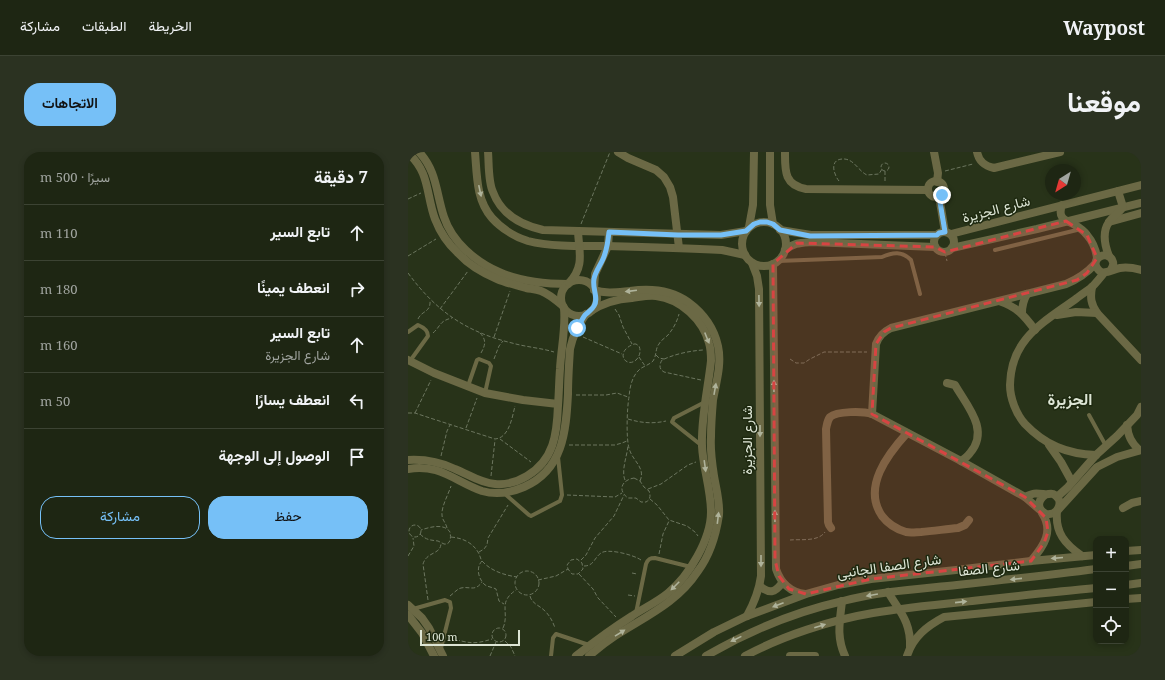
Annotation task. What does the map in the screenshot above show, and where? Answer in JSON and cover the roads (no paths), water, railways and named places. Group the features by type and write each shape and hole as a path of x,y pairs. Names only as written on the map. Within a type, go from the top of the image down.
{"street":[{"path":"419,152 428,164 433,175 437,188 444,230 450,245 472,265 497,279 542,291 557,300 567,312 576,316 588,313 596,307 608,302 627,298 657,296 666,298 681,306 696,318 704,330 711,350 702,446 704,461 713,493"},
{"path":"475,152 479,192 484,206 492,218 502,227 527,240 543,244 579,246 722,250 745,255"},
{"path":"488,152 492,192 501,206 512,218 529,227 542,230 678,235 721,235 748,229"},
{"path":"618,152 656,170 664,177 670,187 673,197 679,248"},
{"path":"748,229 753,205 754,152"},
{"path":"770,152 770,205 773,224"},
{"path":"785,152 785,168 787,176 791,183 798,188 846,190 928,190"},
{"path":"934,152 938,173 937,182"},
{"path":"977,152 982,162 987,166 994,168 1060,152"},
{"path":"408,153 415,159 425,177 435,219 444,230 471,255 499,272 511,276 545,282 569,283 578,280 583,281 588,283 596,295 594,306 577,328 570,349 565,425 561,445 552,464 514,482 505,484 490,484 477,480 456,469 439,463 424,460 408,460"},
{"path":"937,182 940,182 944,187 943,192 936,197 932,196 928,190 931,184 937,182"},
{"name":"شارع الجزيرة","path":"948,233 1141,185"},
{"path":"1096,455 1066,451 1048,443 1034,434 1022,421 1014,406 1010,390 1010,373 1015,356 1023,342 1035,330 1092,287 1113,268 1112,259 1106,248 1105,239 1109,222 1123,208 1118,191"},
{"path":"937,235 934,241 935,246 939,251 949,250 954,245 954,239 948,233 939,196"},
{"name":"شارع الجزيرة","path":"949,250 1141,203"},
{"path":"1062,205 1060,214 1066,222 1081,229 1092,242 1096,250 1098,270 1107,272 1120,268 1141,270"},
{"path":"1109,222 1141,213"},
{"path":"767,222 773,224 780,230 786,243 782,256 775,262 766,266 752,263 742,249 743,237 748,229 754,224 767,222"},
{"path":"780,230 810,236 937,235 939,233 948,233"},
{"path":"408,469 422,468 435,470 454,477 482,491 508,496 536,480 554,443 558,424 561,353 564,326 561,294 579,270 580,262 578,231"},
{"path":"594,290 595,274 608,246 609,232"},
{"path":"785,250 797,243 811,242 935,246"},
{"path":"872,414 876,344 879,337 884,332 891,328 1077,280 1087,273 1101,256 1109,256"},
{"name":"شارع الجزيرة","path":"775,262 775,560 778,576 782,583"},
{"name":"شارع الجزيرة","path":"747,616 755,601 760,586 761,576 759,289 757,276 752,263"},
{"path":"1092,287 1090,296 1092,306 1097,314 1141,360"},
{"path":"589,656 615,636 674,598 688,586 708,555 708,538 713,493 710,438 712,407 719,358 716,341 709,324 700,312 687,301 666,291 653,290 608,293 594,290"},
{"path":"1022,314 1022,307 1027,294"},
{"path":"999,301 1016,308 1035,330"},
{"path":"1054,315 1076,312 1097,314"},
{"path":"409,360 434,373 482,392 517,399 558,404"},
{"path":"948,382 955,385 977,421 978,433 976,444 970,454 961,461"},
{"path":"1057,497 1096,455 1137,415 1141,407"},
{"path":"830,526 826,429 827,422 831,417 837,414 860,412 872,414 1025,497 1041,511 1050,515 1058,510 1097,467 1117,457 1140,450"},
{"path":"760,416 774,416"},
{"path":"1127,425 1128,434 1132,443 1140,450"},
{"path":"907,433 896,444 880,470 875,485 874,498 878,510 886,521 896,529 908,533 958,528 965,525 969,520"},
{"path":"1048,443 1072,482"},
{"path":"1025,497 1038,493 1045,495 1051,494 1057,497 1060,505 1056,520 1058,531 1068,545 1084,556 1092,570"},
{"path":"1031,561 1044,543 1048,531 1046,518 1038,506 1041,497 1045,495"},
{"path":"1123,508 1132,503 1141,501"},
{"path":"1048,531 1058,531"},
{"path":"576,656 621,623 655,603 669,592 683,579 692,567 708,538"},
{"path":"1129,551 1141,550"},
{"name":"شارع الصفا الجانبى","path":"675,656 714,632 747,616 806,594 838,585 871,579 1093,555"},
{"path":"1129,566 1141,564"},
{"path":"956,570 958,585"},
{"name":"شارع الصفا","path":"706,656 755,630 784,618 842,601 888,592 1092,570"},
{"path":"760,586 765,590 772,591 778,588 782,583 793,591 806,594"},
{"path":"1129,584 1141,583"},
{"path":"745,656 770,643 840,620 873,613 942,604 1093,588"},
{"path":"888,592 908,627 910,648"},
{"path":"1129,599 1141,598"},
{"path":"842,601 838,632 840,644 845,656"},
{"path":"907,656 910,648 921,633 928,626 944,617 1093,602"},
{"path":"942,604 944,617"},
{"path":"410,610 429,628 439,654"},
{"path":"790,656 814,656"}],"lane":[{"path":"995,250 1081,229"},
{"path":"775,262 882,257 890,253 899,253 907,255 911,260 920,294"},
{"path":"408,332 416,326 420,326 427,332 428,336 409,360"},
{"path":"468,387 476,362 479,359 491,364 482,392"},
{"path":"702,446 673,424 672,419 705,402"},
{"path":"1089,415 1106,446"},
{"path":"508,496 531,516 560,501 562,495 557,455"},
{"path":"636,613 646,564 650,558 692,567"},
{"path":"410,610 445,600 450,602 451,605 439,654"},
{"path":"551,656 554,636 556,634 590,645"}],"district":[{"name":"الجزيرة","path":"1070,399"}]}
